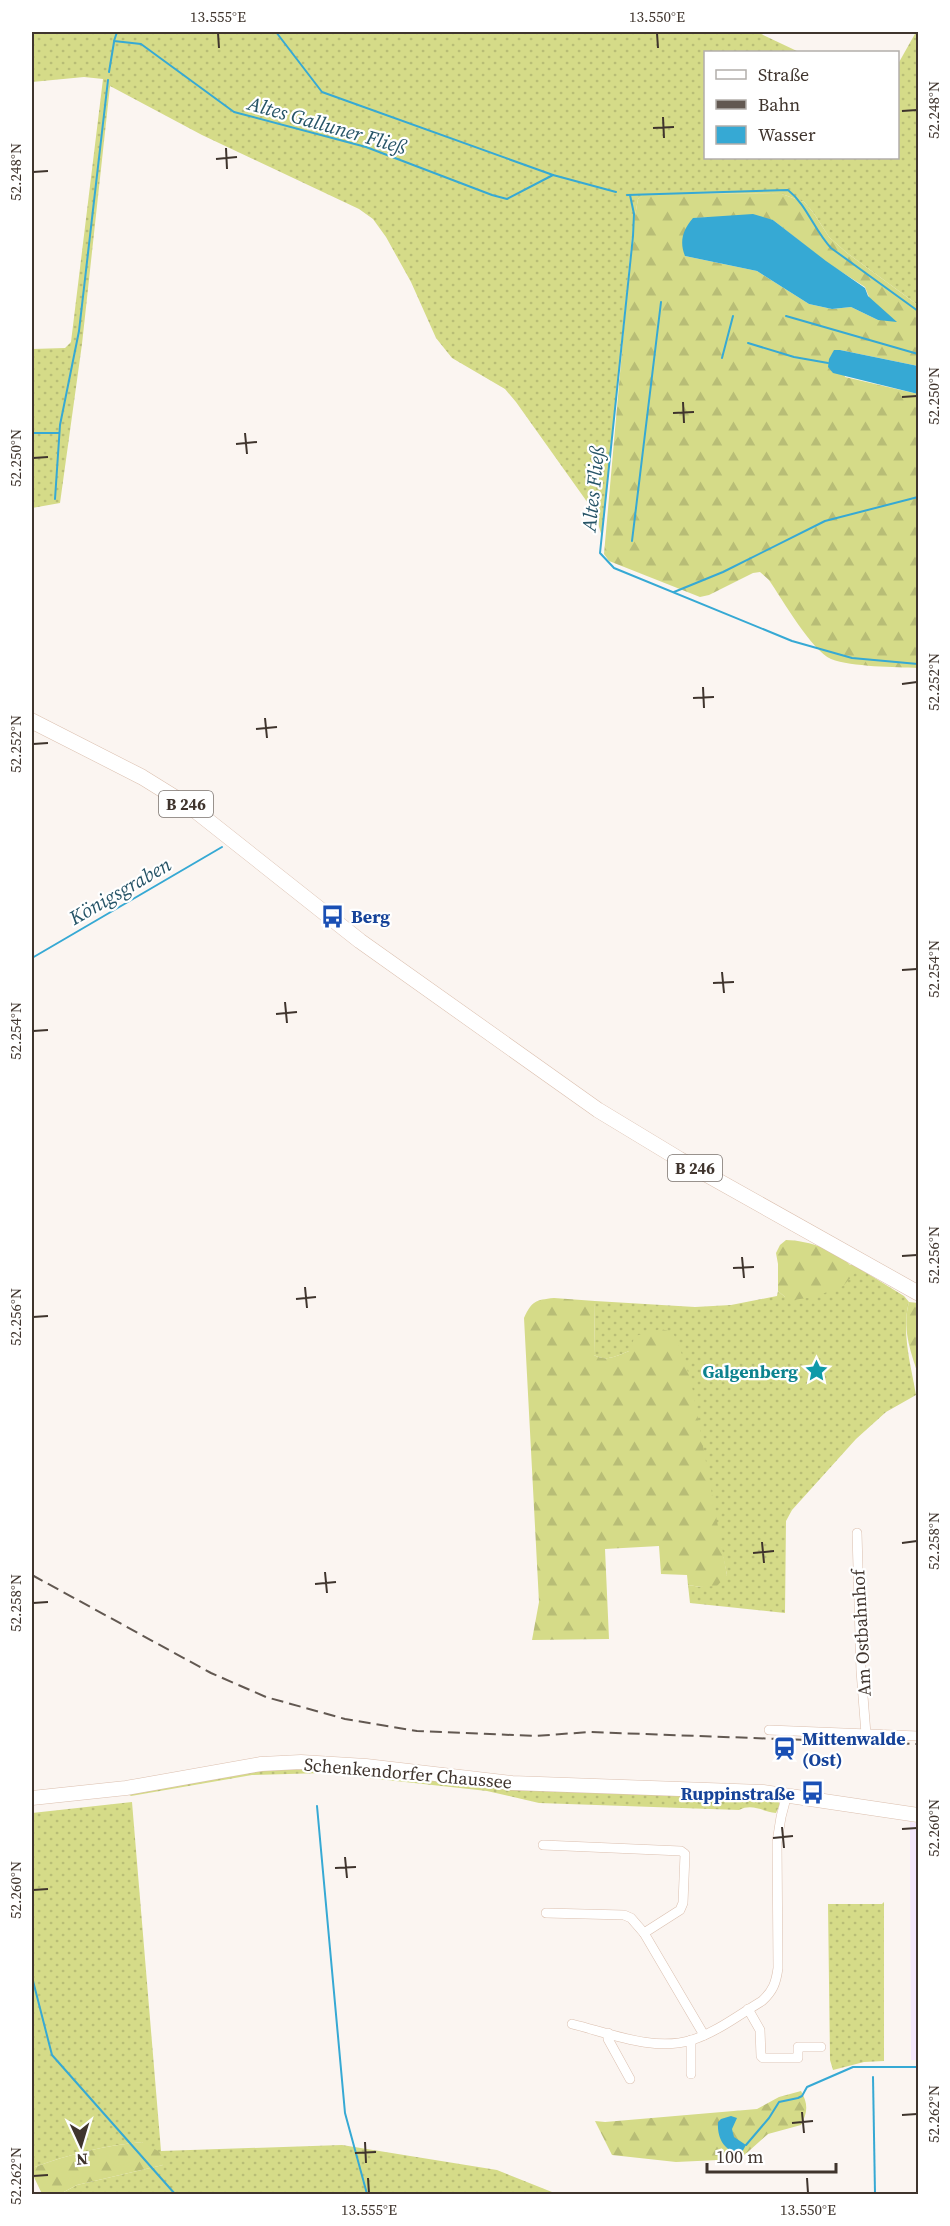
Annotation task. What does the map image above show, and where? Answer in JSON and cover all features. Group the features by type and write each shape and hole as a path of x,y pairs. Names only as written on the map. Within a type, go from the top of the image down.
{"main road":[{"name":"B 246","path":"32,721 97,752 171,793 210,821 323,913 557,1082 639,1136 918,1293"},
{"name":"Schenkendorfer Chaussee","path":"32,1798 116,1790 261,1764 301,1762 366,1766 501,1782 788,1794 918,1815"}],"street":[{"name":"Am Ostbahnhof","path":"857,1533 861,1671 866,1734"},
{"path":"769,1731 918,1736"},
{"path":"572,2024 655,2043 673,2043 705,2035 769,1994 774,1988 778,1968 777,1842 788,1794"},
{"path":"543,1845 681,1851 685,1854 683,1903 680,1911 644,1933"},
{"path":"546,1913 624,1915 631,1918 644,1933 705,2035"},
{"path":"748,2009 760,2030 763,2058 798,2058 798,2048 821,2047"},
{"path":"608,2033 608,2039 630,2079"},
{"path":"691,2040 691,2074"}],"shaded area":[{"path":"910,1822 918,1823 918,2060 911,2060"}],"green space":[{"path":"32,32 757,32 797,51 704,51 704,159 899,159 899,62 918,32 918,305 829,237 804,202 782,194 646,193 638,199 633,227 602,537 595,513 516,402 505,389 452,358 436,338 411,282 386,237 373,219 359,209 202,135 110,86 82,344 60,503 32,508 32,349 65,348 71,342 103,79 84,77 32,82"},
{"path":"645,193 782,194 804,202 829,237 918,305 918,366 840,350 845,377 918,394 918,668 862,665 831,659 823,654 806,635 769,580 760,572 700,597 609,561 604,554 633,227 638,199","holes":["694,218 773,220 826,262 865,287 878,320 851,307 832,309 809,304 757,271 685,256"]},
{"path":"786,1240 805,1242 835,1253 851,1266 855,1273 843,1286 814,1297 793,1300 785,1297 778,1291 776,1253"},
{"path":"852,1264 904,1296 909,1302 906,1337 916,1395 886,1412 856,1439 792,1510 786,1521 785,1613 690,1603 688,1585 701,1587 727,1575 716,1523 629,1351 607,1358 594,1355 595,1301 695,1307 731,1305 777,1296 778,1291 785,1297"},
{"path":"554,1298 595,1301 594,1355 598,1357 612,1358 629,1351 635,1336 661,1329 672,1332 677,1340 691,1381 727,1575 717,1586 688,1585 687,1575 661,1574 659,1546 605,1549 609,1639 532,1640 539,1602 524,1318 535,1302"},
{"path":"909,1302 918,1303 918,1374 907,1330"},
{"path":"301,1767 776,1799 780,1804 776,1813 749,1807 739,1810 539,1803 487,1791 323,1773 252,1775 131,1796 126,1793 261,1770"},
{"path":"132,1802 161,2151 342,2145 497,2170 557,2194 60,2194 77,2185 163,2165 142,2142 86,2151 32,2168 32,1813"},
{"path":"884,1902 884,2061 864,2062 833,2070 830,2060 828,1904 882,1904"},
{"path":"801,2091 806,2108 801,2125 768,2134 740,2159 676,2162 612,2155 595,2121 757,2109 779,2097"},
{"path":"142,2142 160,2152 163,2165 77,2185 60,2194 42,2194 32,2173 32,2168 73,2155 100,2148"}],"water":[{"path":"753,214 773,220 865,288 868,296 897,322 878,320 851,307 832,309 809,304 757,271 685,256 682,245 683,236 693,218"},
{"path":"834,350 918,366 918,394 833,373 828,367"},
{"path":"731,2116 737,2118 732,2129 734,2137 746,2145 739,2154 725,2146 719,2133 718,2122"}],"waterway":[{"name":"Altes Galluner Fließ","path":"117,32 114,41 141,44 234,112 366,147 492,195 507,199 553,175 616,192"},
{"name":"Altes Galluner Fließ","path":"276,32 322,92 553,175"},
{"path":"109,72 114,42"},
{"path":"55,499 60,425 79,331 108,80"},
{"name":"Altes Galluner Fließ","path":"627,195 788,190 795,196 831,248 918,311"},
{"name":"Altes Fließ","path":"630,195 634,214 633,236 600,553 614,568 792,641 852,658 918,664"},
{"path":"632,541 661,302"},
{"path":"722,358 733,316"},
{"path":"786,316 918,354"},
{"path":"748,343 794,357 828,363"},
{"path":"32,433 59,433"},
{"path":"674,592 723,572 825,521 918,497"},
{"name":"Königsgraben","path":"32,958 222,847"},
{"path":"317,1806 345,2113 367,2194"},
{"path":"32,1977 52,2055 175,2194"},
{"path":"746,2145 769,2118 779,2102 802,2096 807,2087 853,2067 918,2067"},
{"path":"873,2077 875,2194"}],"railway":[{"path":"32,1575 211,1673 266,1697 345,1719 417,1731 536,1736 589,1732 918,1744"}],"place":[{"name":"Berg","path":"333,916"},
{"name":"Galgenberg","path":"816,1371"},
{"name":"Mittenwalde (Ost)","path":"784,1748"},
{"name":"Ruppinstraße","path":"813,1793"}]}
